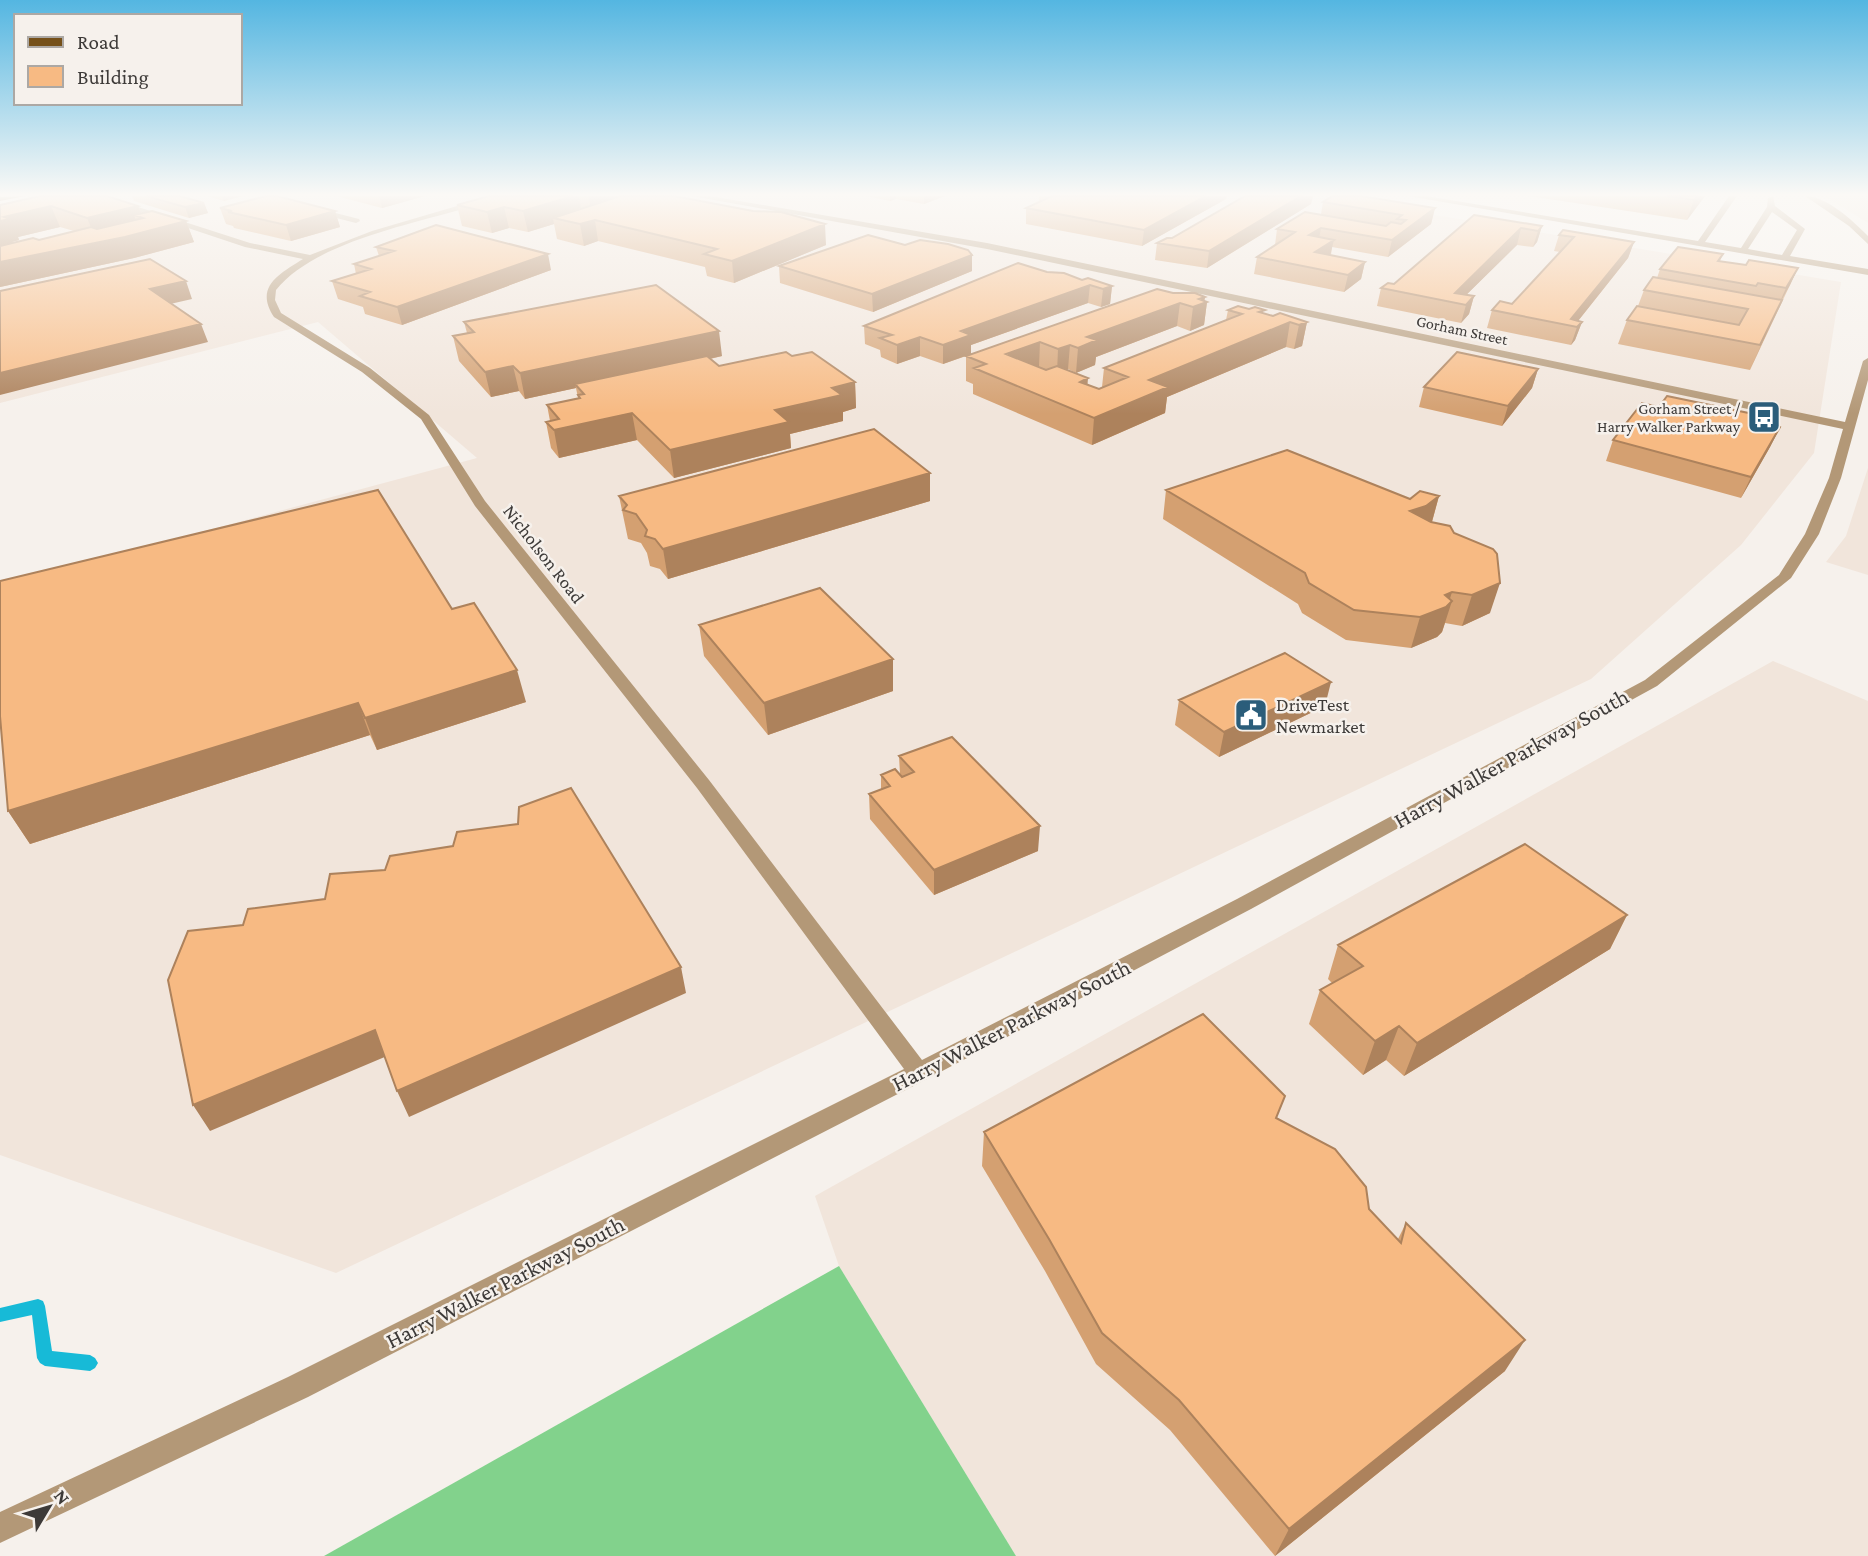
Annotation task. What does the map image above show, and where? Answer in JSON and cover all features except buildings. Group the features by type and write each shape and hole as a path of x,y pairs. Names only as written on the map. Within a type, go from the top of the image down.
{"street":[{"name":"Nicholson Road","path":"294,269 271,289 270,304 277,315 366,370 425,417 480,503 703,784 919,1072"},
{"name":"Gorham Street","path":"1096,269 1851,426"},
{"path":"1848,269 1868,272"},
{"name":"Harry Walker Parkway South","path":"0,1528 298,1387 919,1072 1244,904 1651,682 1784,578 1812,534 1835,478 1868,361"}],"shaded area":[{"path":"0,269 1760,269 1841,282 1814,453 1741,545 1591,679 336,1273 0,1155 0,586 477,458 318,322 0,403"},
{"path":"1868,468 1868,575 1826,562 1846,536"},
{"path":"1773,661 1868,701 1868,1556 1016,1556 839,1266 815,1196"}],"green space":[{"path":"839,1266 1016,1556 324,1556"}],"waterway":[{"path":"0,1315 38,1306 45,1358 90,1363"}],"place":[{"name":"Gorham Street / Harry Walker Parkway","path":"1764,417"},
{"name":"DriveTest Newmarket","path":"1251,715"}]}
